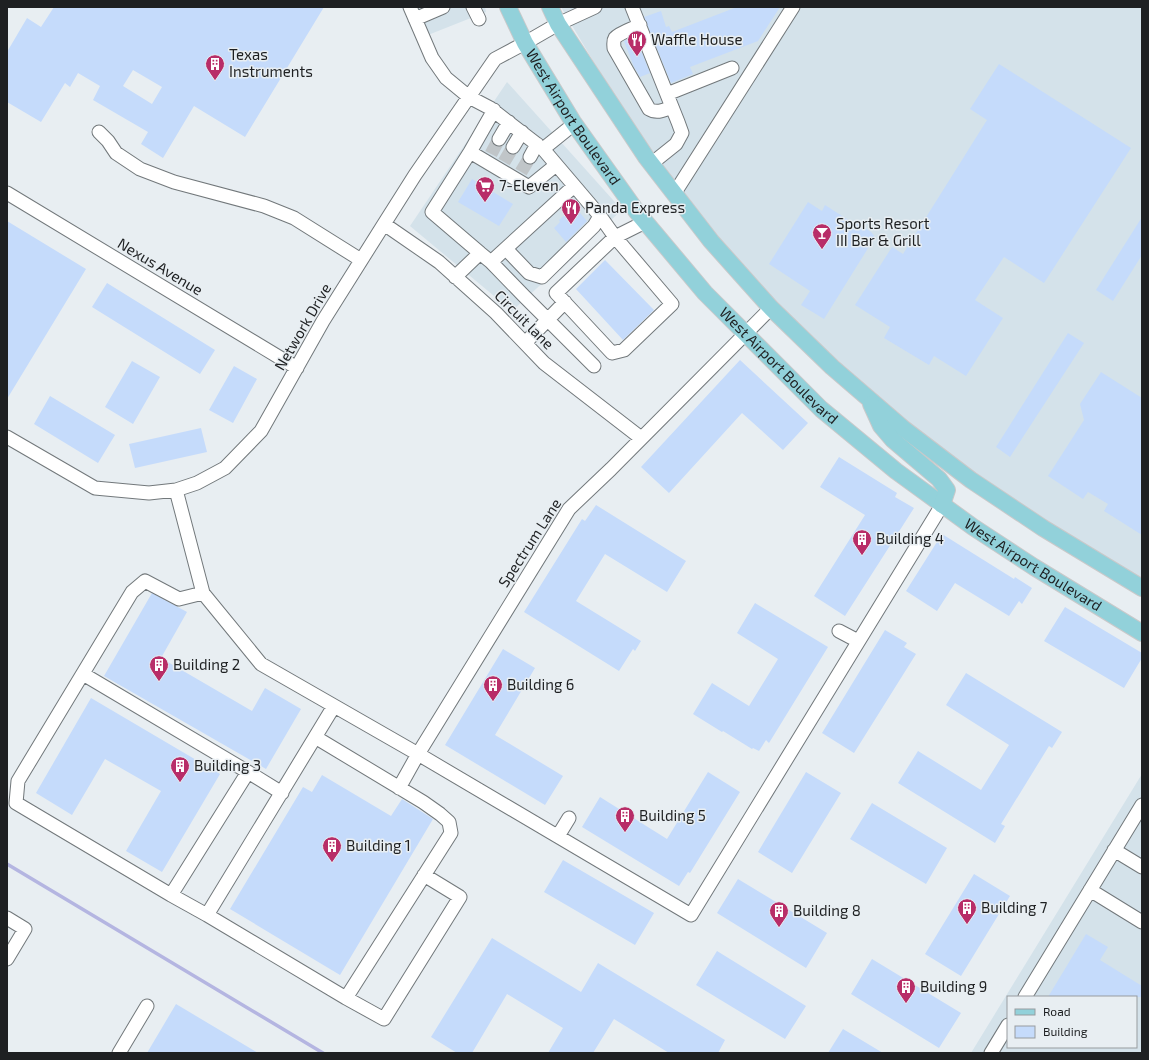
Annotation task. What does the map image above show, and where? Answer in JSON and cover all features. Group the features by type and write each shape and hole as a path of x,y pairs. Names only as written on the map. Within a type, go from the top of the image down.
{"main road":[{"name":"West Airport Boulevard","path":"508,7 526,43 574,124 637,212 705,294 821,409 896,471 973,527 1034,567 1142,633"},
{"path":"550,7 558,24 651,164 711,240 771,308 832,367 869,399 904,429 971,480 1043,528 1142,588"},
{"path":"869,399 881,426 893,440 940,479 947,490 942,505"}],"street":[{"path":"410,7 432,58 446,78 469,97 494,110 540,147 600,216 615,237 672,304 624,350 612,353 556,293 615,237 645,222"},
{"path":"415,19 443,7"},
{"path":"473,7 479,19"},
{"path":"632,7 682,133 676,144 651,164"},
{"path":"674,194 793,7"},
{"name":"Network Drive","path":"7,437 95,488 149,494 176,490 197,483 225,468 261,432 323,321 415,175 495,59 587,9"},
{"path":"640,25 618,36 613,43 614,48 649,109 654,112 672,107"},
{"path":"667,94 732,68"},
{"path":"494,110 470,152 432,212 492,262 594,366"},
{"path":"499,139 508,122"},
{"path":"530,157 540,147 574,124"},
{"path":"99,132 116,152 140,169 174,182 264,206 294,218 362,260"},
{"path":"513,147 522,132"},
{"path":"470,152 489,158 519,176 529,187 556,165"},
{"path":"492,262 574,186"},
{"name":"Nexus Avenue","path":"7,193 297,368"},
{"path":"506,249 529,274 542,277 594,226 600,216"},
{"name":"Circuit lane","path":"384,224 439,262 496,313 544,363 641,438"},
{"path":"455,277 480,253"},
{"path":"524,343 565,302"},
{"name":"Spectrum Lane","path":"399,788 418,754 569,508 612,469 771,308"},
{"path":"176,490 203,593 261,664 418,754 691,915 942,505"},
{"path":"203,593 179,599 145,581 132,592 18,781 16,803 384,1019 460,897 424,875"},
{"path":"838,631 858,641"},
{"path":"83,674 282,793"},
{"path":"207,915 334,706"},
{"path":"315,737 423,802 440,814 448,822 451,833 346,998"},
{"path":"171,895 248,772"},
{"path":"1026,996 1142,805"},
{"path":"558,836 569,818"},
{"path":"1114,850 1142,867"},
{"path":"1090,890 1142,922"},
{"path":"7,918 26,929 7,959"},
{"path":"119,1053 148,1006"},
{"path":"991,1053 1007,1027"}],"shaded area":[{"path":"417,7 485,7 486,12 428,35"},
{"path":"561,7 1142,7 1142,580 1059,531 945,454 833,360 725,249 639,138"},
{"path":"507,82 622,210 512,311 410,226"},
{"path":"1142,774 1142,1053 971,1053"}],"building":[{"name":"Texas Instruments","path":"54,7 324,7 245,137 194,106 163,158 141,144 148,132 93,100 100,86 78,73 70,87 65,83 41,122 7,102 7,52 27,18 41,27","holes":["133,70 162,87 152,104 123,86"]},
{"path":"737,7 780,7 758,41 690,67 693,74 671,83 644,17 661,11 666,27 669,26 672,32"},
{"name":"Waffle House","path":"635,36 650,73 640,77 634,67 624,41"},
{"path":"999,64 1131,148 1044,283 1004,257 975,300 1003,318 966,376 934,356 929,365 884,338 890,327 855,305 892,247 903,254 987,120 970,109"},
{"name":"7-Eleven","path":"472,179 513,204 499,226 458,202"},
{"name":"Sports Resort III Bar & Grill","path":"808,202 822,211 825,205 853,223 859,224 871,232 875,237 824,319 801,305 810,291 769,264"},
{"name":"Panda Express","path":"574,206 587,221 566,242 554,228 560,222 559,220"},
{"path":"1142,217 1142,255 1113,301 1096,290"},
{"path":"7,221 86,269 7,399"},
{"path":"605,260 654,310 623,340 576,289"},
{"path":"107,283 215,350 200,374 92,307"},
{"path":"1068,333 1084,343 1010,457 996,447"},
{"path":"740,360 808,423 783,450 742,413 669,493 641,467"},
{"path":"132,361 160,377 133,424 105,407"},
{"path":"234,366 257,379 233,423 209,410"},
{"path":"1101,372 1142,398 1142,535 1104,511 1108,504 1088,492 1083,499 1048,476 1084,420 1080,404"},
{"path":"50,396 115,435 98,463 34,424"},
{"path":"201,428 207,452 135,468 129,444"},
{"name":"Building 4","path":"839,457 897,493 895,497 914,508 845,616 814,596 865,515 820,487"},
{"path":"596,505 686,561 667,592 605,554 576,601 641,641 635,651 633,649 619,671 524,612 582,519 585,521"},
{"path":"942,534 1014,579 1015,577 1032,588 1022,604 1019,601 1009,616 955,583 937,611 906,591"},
{"name":"Building 2","path":"152,593 187,612 161,658 252,711 265,688 301,709 266,769 104,676"},
{"path":"755,603 828,647 769,743 766,740 759,751 753,748 752,749 693,714 712,683 749,706 778,659 737,633"},
{"path":"1065,607 1142,653 1142,658 1124,688 1044,641"},
{"path":"885,630 907,643 904,647 916,654 854,753 822,733"},
{"name":"Building 6","path":"503,649 535,668 495,735 563,776 545,805 445,745"},
{"path":"966,673 1062,732 1052,748 1049,746 1001,824 1005,826 995,843 898,783 918,751 981,790 1009,745 946,705"},
{"name":"Building 3","path":"91,698 220,774 162,872 126,851 161,791 105,759 72,815 36,793"},
{"name":"Building 5","path":"708,772 740,792 690,873 688,872 679,886 582,827 600,797 667,839"},
{"path":"806,772 841,793 792,873 758,852"},
{"name":"Building 1","path":"322,775 391,816 402,799 433,819 340,975 230,909 303,787 312,792"},
{"path":"872,803 947,848 926,884 850,839"},
{"path":"563,860 654,913 635,945 544,892"},
{"name":"Building 7","path":"974,874 1010,896 961,976 925,954"},
{"name":"Building 8","path":"738,879 827,933 806,968 717,913"},
{"path":"1086,934 1108,947 1100,960 1142,986 1142,997 1049,996"},
{"path":"492,938 581,992 598,963 725,1040 718,1053 669,1053 614,1019 593,1053 548,1053 563,1028 507,994 472,1053 457,1053 431,1037"},
{"path":"717,951 806,1006 785,1039 696,985"},
{"name":"Building 9","path":"872,959 961,1013 939,1048 851,994"},
{"path":"176,1004 258,1053 147,1053"},
{"path":"843,1029 883,1053 828,1053"}],"waterway":[{"path":"7,864 323,1053"}],"tunnel":[{"path":"491,154 499,139"},
{"path":"504,162 513,147"},
{"path":"521,172 530,157"}],"place":[{"name":"Waffle House","path":"637,57"},
{"name":"Texas Instruments","path":"215,81"},
{"name":"7-Eleven","path":"485,203"},
{"name":"Panda Express","path":"571,225"},
{"name":"Sports Resort III Bar & Grill","path":"822,250"},
{"name":"Building 4","path":"862,556"},
{"name":"Building 2","path":"159,682"},
{"name":"Building 6","path":"493,702"},
{"name":"Building 3","path":"180,783"},
{"name":"Building 5","path":"625,833"},
{"name":"Building 1","path":"332,863"},
{"name":"Building 7","path":"967,925"},
{"name":"Building 8","path":"779,928"},
{"name":"Building 9","path":"906,1004"}]}
